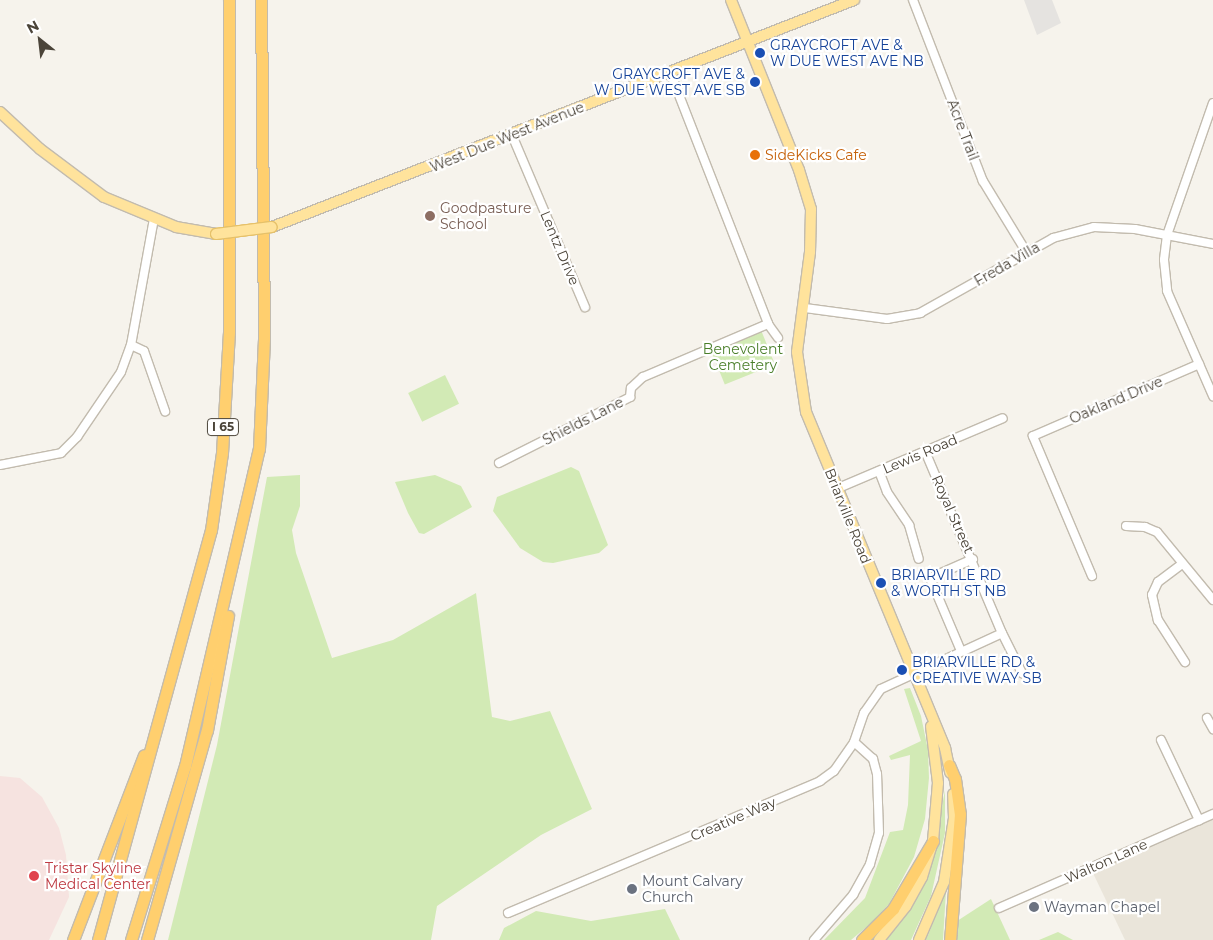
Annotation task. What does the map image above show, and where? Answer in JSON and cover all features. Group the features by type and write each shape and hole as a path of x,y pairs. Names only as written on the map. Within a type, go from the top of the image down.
{"highway":[{"name":"I 65","path":"98,940 173,676 211,530 222,453 229,332 229,0"},
{"path":"147,940 207,730 259,450 263,358 261,0"},
{"path":"131,940 185,766 247,508"},
{"path":"75,940 173,676"},
{"path":"949,765 955,779 960,814 950,940"},
{"path":"862,940 893,909 933,841"}],"main road":[{"name":"Briarville Road","path":"731,0 799,170 811,209 805,308 797,352 806,412 836,489 926,703 949,765 954,818 949,854 944,882 919,940"},
{"name":"West Due West Avenue","path":"0,112 53,160 97,192 154,219 179,228 216,234 272,227 854,0"},
{"name":"Briarville Road","path":"879,940 906,906 922,877 933,841 938,783 935,747 926,703"}],"street":[{"name":"Acre Trail","path":"913,0 983,180 1026,253"},
{"path":"670,72 768,324 778,338"},
{"path":"1213,103 1167,235 1164,260 1168,291 1213,396"},
{"name":"Lentz Drive","path":"512,135 585,307"},
{"path":"0,465 51,457 70,445 121,372 131,345 154,219"},
{"name":"Freda Villa","path":"805,308 887,319 920,313 1053,238 1094,227 1167,235 1213,244"},
{"name":"Shields Lane","path":"499,463 630,397 631,388 643,377 768,324"},
{"path":"131,345 144,352 165,411"},
{"name":"Oakland Drive","path":"1092,576 1033,436 1199,364"},
{"name":"Lewis Road","path":"836,489 1002,418"},
{"name":"Royal Street","path":"925,451 973,559 1002,633 1022,673"},
{"path":"879,471 887,492 909,525 919,559"},
{"path":"1126,526 1145,527 1157,532 1213,600"},
{"path":"961,651 930,578 973,559"},
{"path":"1182,564 1158,582 1152,595 1158,620 1185,662"},
{"name":"Creative Way","path":"508,913 820,781 834,771 854,742 872,700 887,685 1002,633"},
{"path":"1207,718 1213,729"},
{"path":"1162,740 1199,820"},
{"path":"814,940 853,895 870,864 879,833 877,774 873,758 854,742"},
{"name":"Walton Lane","path":"1000,908 1213,814"}],"shaded area":[{"path":"1024,0 1052,0 1061,23 1037,35"},
{"name":"Tristar Skyline Medical Center","path":"0,776 20,778 42,797 59,828 66,855 69,897 49,940 0,940"},
{"path":"1213,818 1213,940 1125,940 1092,871"}],"green space":[{"name":"Benevolent Cemetery","path":"761,330 775,364 725,385 711,350"},
{"path":"445,375 459,404 422,422 408,393"},
{"path":"571,467 579,471 608,545 599,553 553,563 543,562 520,548 493,511 497,497"},
{"path":"300,475 300,506 292,530 296,553 332,658 393,640 476,593 492,717 510,721 550,711 592,809 541,835 437,906 431,940 168,940 217,745 267,477"},
{"path":"435,475 461,486 472,507 424,534 419,533 395,482"},
{"path":"910,688 921,716 928,750 929,778 925,819 914,857 889,904 870,924 851,940 824,940 865,898 890,832 903,830 908,805 910,755 891,760 889,756 921,741 904,689"},
{"path":"945,790 945,833 931,896 911,940 882,940 938,829"},
{"path":"946,891 943,940 925,940 928,935"},
{"path":"991,899 1010,940 956,940 954,923"},
{"path":"665,909 680,940 499,940 504,928 536,911 591,921"},
{"path":"1058,932 1073,940 1039,940"}],"place":[{"name":"GRAYCROFT AVE & W DUE WEST AVE NB","path":"760,53"},
{"name":"GRAYCROFT AVE & W DUE WEST AVE SB","path":"755,82"},
{"name":"SideKicks Cafe","path":"755,155"},
{"name":"Goodpasture School","path":"430,216"},
{"name":"BRIARVILLE RD & WORTH ST NB","path":"881,583"},
{"name":"BRIARVILLE RD & CREATIVE WAY SB","path":"902,670"},
{"name":"Tristar Skyline Medical Center","path":"34,876"},
{"name":"Mount Calvary Church","path":"632,889"},
{"name":"Wayman Chapel","path":"1034,907"}]}
